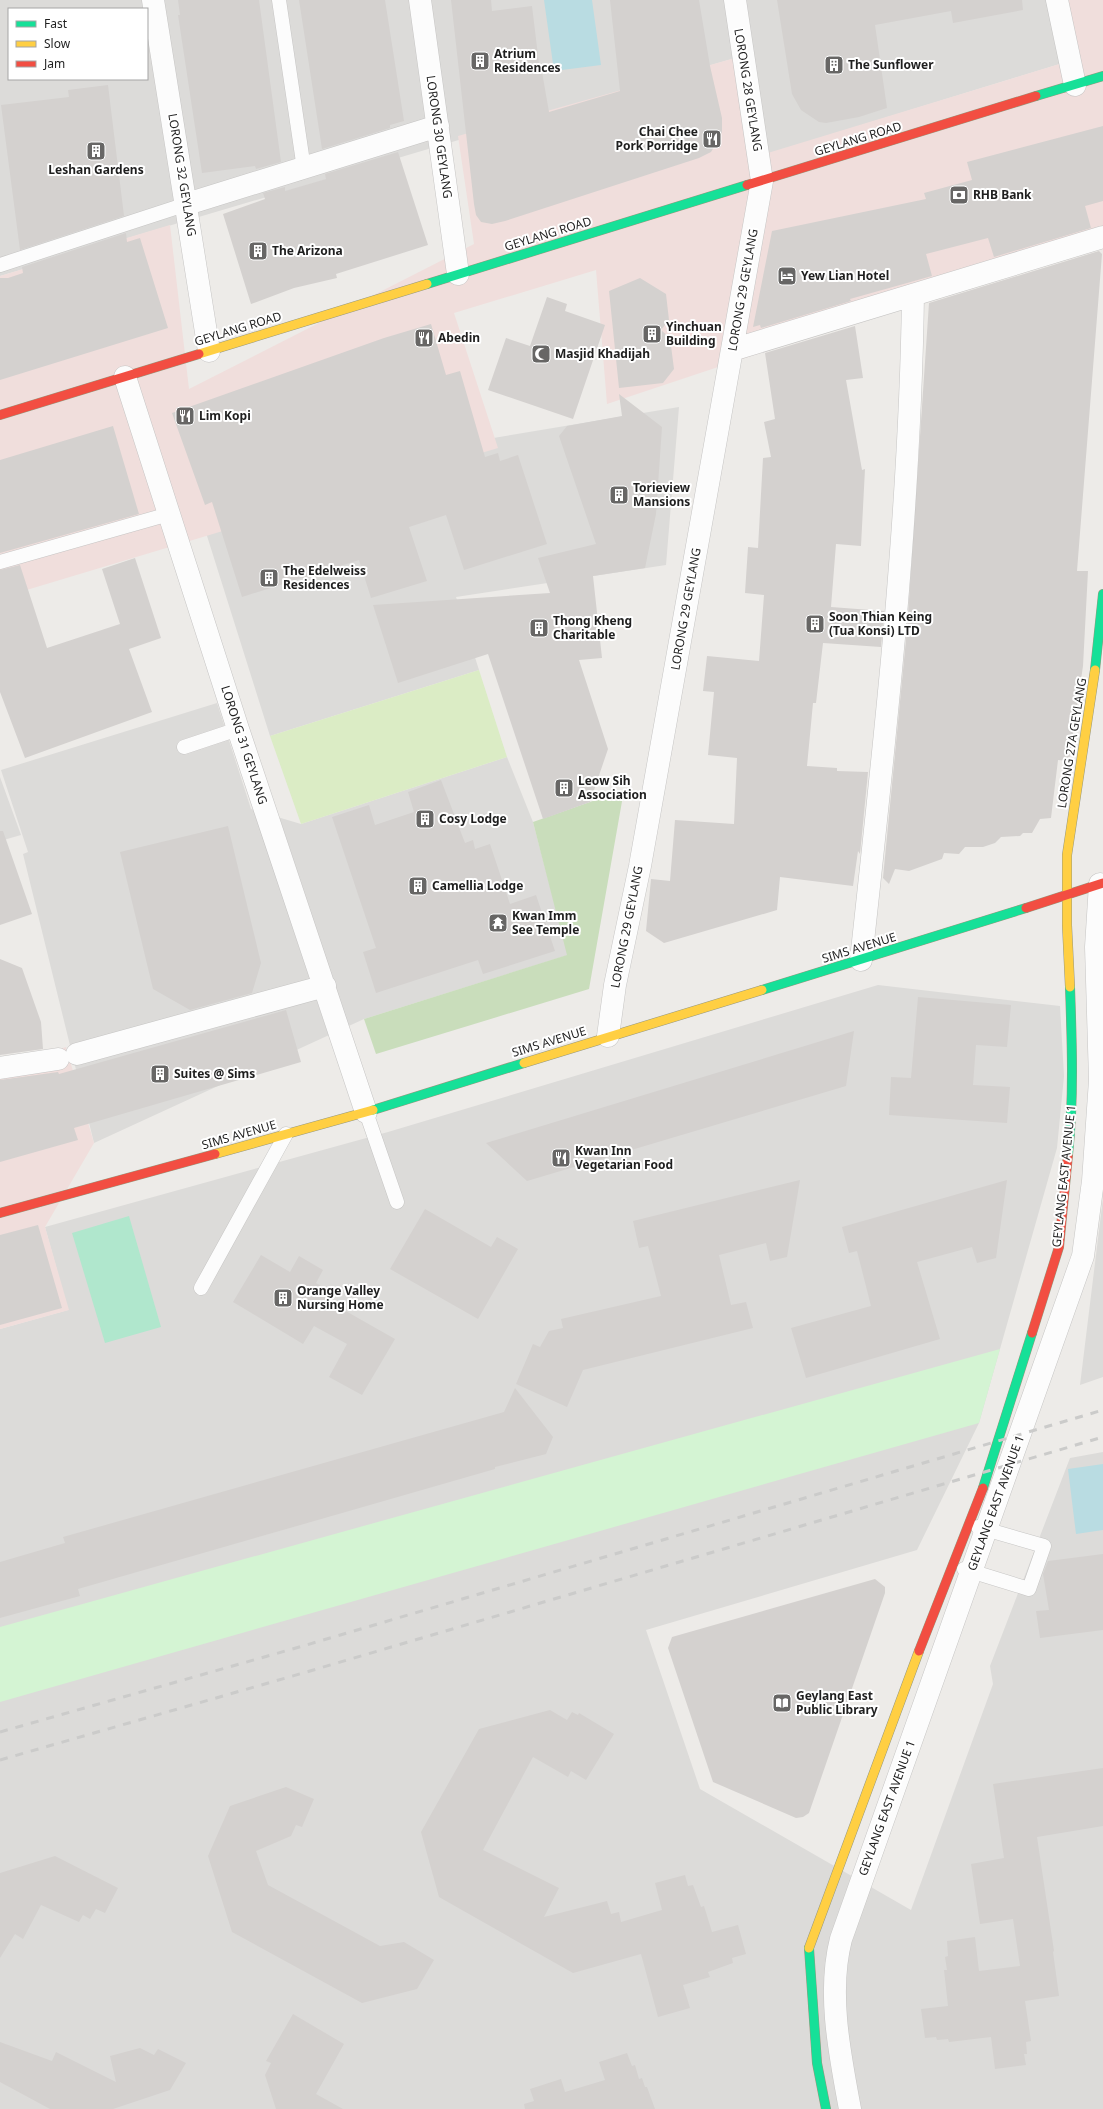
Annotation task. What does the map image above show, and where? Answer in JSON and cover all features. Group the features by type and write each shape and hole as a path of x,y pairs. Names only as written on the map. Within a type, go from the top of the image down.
{"main road":[{"name":"GEYLANG ROAD","path":"0,415 1103,76"},
{"name":"LORONG 27A GEYLANG","path":"1066,895 1067,855 1096,666 1103,594"},
{"name":"SIMS AVENUE","path":"0,1213 366,1112 608,1036 861,960 1101,884"},
{"name":"GEYLANG EAST AVENUE 1","path":"977,1527 986,1478 1059,1246 1072,1118 1073,1054 1066,895"},
{"name":"GEYLANG EAST AVENUE 1","path":"826,2109 817,2063 809,1945 900,1698 962,1568"}],"street":[{"name":"LORONG 32 GEYLANG","path":"154,0 209,350"},
{"name":"LORONG 30 GEYLANG","path":"420,0 458,274"},
{"name":"LORONG 28 GEYLANG","path":"734,0 762,181"},
{"path":"1056,0 1075,85"},
{"path":"187,204 438,126"},
{"name":"LORONG 29 GEYLANG","path":"608,1036 615,985 640,866 762,181"},
{"path":"732,350 1103,237"},
{"path":"861,960 897,598 911,362 913,295"},
{"name":"LORONG 31 GEYLANG","path":"125,377 238,729 366,1112"},
{"name":"GEYLANG EAST AVENUE 1","path":"850,2109 843,2068 837,2015 836,1959 841,1939 894,1785 924,1707 962,1568 1083,1256 1093,1181 1100,1080 1096,947 1101,884"},
{"path":"0,1068 67,1056 325,986"}],"lane":[{"path":"279,0 304,168"},
{"path":"0,265 187,204"},
{"path":"0,562 170,514"},
{"path":"184,747 238,729"},
{"path":"366,1112 397,1202"},
{"path":"201,1288 286,1134"},
{"path":"962,1568 1028,1589 1044,1546 977,1527"}],"shaded area":[{"path":"0,0 1068,0 1076,59 748,160 735,58 0,276"},
{"path":"1068,0 1103,0 1103,239 607,404 596,270 454,313 498,448 0,598 0,276 170,225 189,389 474,244 458,136 735,58 748,159 1076,59"},
{"path":"679,407 666,565 456,597 479,670 270,736 202,520 409,452"},
{"path":"217,703 251,809 301,824 507,757 533,822 568,955 364,1019 94,1143 23,854 28,852 1,770"},
{"path":"0,777 21,835 0,841"},
{"path":"878,985 1060,1006 1064,1076 1057,1148 979,1423 917,1550 646,1630 700,1789 911,1910 993,1684 990,1666 1070,1458 1103,1452 1103,2109 0,2109 0,1329 68,1310 45,1227 388,1132"},
{"path":"66,1047 94,1143 45,1227 69,1310 0,1329 0,1067"},
{"path":"1103,1198 1103,1377 1080,1385"}],"green space":[{"path":"479,670 507,757 301,824 270,736"},
{"path":"624,790 589,989 376,1054 364,1019 567,955 533,822"},
{"path":"129,1216 161,1327 105,1343 72,1233"},
{"path":"1000,1349 979,1423 0,1702 0,1627"}],"water":[{"path":"544,0 592,0 601,65 554,71"},
{"path":"1103,1464 1103,1530 1076,1534 1068,1469"}],"building":[{"path":"178,0 259,0 281,162 256,169 255,166 202,173 178,15 180,15"},
{"path":"299,0 385,0 404,121 390,125 390,128 322,149"},
{"path":"451,0 491,0 492,11 532,6 540,72 542,72 549,112 620,91 610,0 699,0 710,66 722,118 722,132 717,142 711,152 699,158 505,221 492,224 481,222 476,215 474,204"},
{"name":"The Sunflower","path":"777,0 1022,0 1023,10 953,23 951,11 875,25 887,108 859,117 826,123 819,122 801,110 792,94"},
{"path":"108,85 124,216 20,250 1,105 69,97 68,90"},
{"path":"1103,126 1103,201 1085,206 1091,228 994,257 988,238 926,254 932,276 850,299 851,301 761,328 760,325 753,327 772,231 926,199 924,193 972,180 967,162"},
{"path":"398,152 428,245 336,274 337,278 294,288 251,304 223,214 265,199 263,193 285,187 285,191 326,179 325,174"},
{"path":"126,233 127,242 140,238 168,328 0,380 0,278 8,278 23,273 22,267"},
{"path":"1099,251 1102,254 1077,571 1088,571 1083,666 1069,761 1058,760 1051,818 1040,819 1032,833 1023,833 1020,836 1001,837 995,843 983,847 965,847 959,854 944,853 942,859 909,871 895,869 889,884 883,878 907,629 929,303"},
{"name":"Yinchuan Building","path":"640,278 666,294 669,320 661,330 670,338 674,369 663,383 619,388 609,291"},
{"name":"Masjid Khadijah","path":"547,297 567,304 565,311 605,325 573,419 488,390 506,338 530,346"},
{"path":"431,324 446,375 460,371 485,457 498,453 500,461 518,455 547,544 464,570 446,515 409,527 427,581 371,598 359,560 242,597 212,502 205,505 172,413 384,338"},
{"path":"855,326 863,378 846,380 862,470 865,469 861,546 836,544 831,607 884,611 881,647 823,643 816,703 813,703 807,766 837,768 837,771 868,772 860,854 858,851 853,886 780,877 777,910 664,943 646,931 651,879 670,881 675,820 734,824 737,758 708,755 714,692 703,691 707,656 759,661 764,595 745,593 748,547 758,548 763,458 771,457 764,422 775,419 765,353"},
{"path":"619,394 662,427 656,514 645,568 593,576 602,658 579,660 608,749 590,802 543,819 488,654 398,683 373,605 550,593 538,558 596,544 559,436 567,426 622,416"},
{"path":"113,426 139,514 0,553 0,460"},
{"path":"135,558 161,638 129,649 152,712 25,758 0,692 0,570 20,565 47,648 120,624 102,569"},
{"path":"441,780 465,843 473,840 475,849 490,844 510,904 536,895 555,951 483,974 478,960 376,993 363,952 376,948 332,817 369,805 375,825 414,812 408,792"},
{"path":"228,826 261,963 252,993 190,1010 153,989 120,852"},
{"path":"0,831 3,831 32,914 0,925"},
{"path":"0,959 22,968 41,1022 43,1049 0,1055"},
{"path":"918,997 1011,1005 1007,1047 976,1045 973,1085 1010,1087 1007,1123 889,1115 891,1077 911,1078"},
{"path":"286,1010 301,1062 74,1128 78,1140 0,1162 0,1080 58,1072 59,1074"},
{"path":"854,1031 846,1086 527,1181 486,1143"},
{"path":"800,1180 787,1257 770,1261 766,1243 719,1255 731,1305 746,1302 753,1328 583,1370 567,1407 516,1384 533,1344 540,1347 549,1331 563,1328 561,1319 661,1296 648,1246 639,1248 633,1221"},
{"path":"1007,1180 996,1258 977,1263 972,1247 917,1262 940,1339 806,1378 791,1328 871,1306 857,1251 849,1253 842,1227"},
{"path":"425,1209 491,1247 497,1237 518,1249 478,1319 390,1269"},
{"path":"38,1225 62,1308 0,1325 0,1235"},
{"path":"261,1255 290,1272 299,1256 323,1270 316,1283 333,1293 328,1301 395,1339 362,1395 329,1377 347,1344 314,1326 303,1344 233,1302"},
{"path":"515,1388 553,1437 546,1454 495,1467 495,1469 78,1589 80,1596 0,1618 0,1562 65,1543 63,1537 504,1412"},
{"path":"1103,1554 1103,1630 1040,1638 1036,1611 1049,1610 1043,1574 1048,1561"},
{"path":"875,1579 885,1587 885,1593 809,1813 803,1817 796,1818 713,1782 668,1648 672,1637"},
{"path":"550,1710 567,1720 572,1712 578,1715 579,1713 614,1734 586,1780 571,1771 568,1777 533,1757 483,1850 559,1888 544,1917 607,1901 611,1914 619,1912 621,1922 662,1910 655,1883 685,1875 688,1886 693,1885 701,1907 704,1906 712,1932 738,1925 746,1954 732,1958 733,1963 708,1972 710,1977 683,1985 690,2008 658,2017 641,1954 573,1973 439,1897 421,1832 479,1729"},
{"path":"1103,1768 1103,1826 1037,1837 1054,1951 1059,1996 1025,2001 1031,2041 1026,2042 1027,2054 1024,2054 1026,2065 995,2069 991,2037 949,2042 948,2039 937,2040 936,2037 925,2038 921,2009 948,2006 944,1970 947,1970 945,1957 948,1956 947,1941 975,1937 979,1971 1020,1966 1013,1919 980,1924 971,1864 1004,1858 993,1784"},
{"path":"286,1787 314,1799 302,1827 296,1825 291,1836 256,1851 268,1885 380,1946 404,1942 434,1960 417,1989 362,2003 232,1932 208,1856 230,1806"},
{"path":"55,1856 118,1888 105,1913 96,1909 90,1919 83,1915 79,1922 41,1905 23,1939 15,1934 0,1958 0,1873"},
{"path":"293,2014 344,2044 316,2094 343,2109 276,2109 265,2075 271,2063 266,2061"},
{"path":"0,2042 52,2061 56,2052 116,2082 110,2056 140,2048 154,2055 158,2049 186,2063 170,2090 113,2109 50,2109 0,2082"},
{"path":"627,2053 632,2066 635,2065 639,2079 642,2078 645,2087 647,2087 655,2109 525,2109 524,2104 534,2101 530,2089 561,2079 565,2092 605,2080 599,2062"}],"railway":[{"path":"0,1732 303,1646 1103,1410"},
{"path":"0,1760 310,1671 1103,1437"}],"traffic: fast":[{"path":"1036,96 1103,76"},
{"path":"427,284 747,185"},
{"path":"1095,670 1103,594"},
{"path":"762,990 1026,908"},
{"path":"1068,1155 1072,1092 1070,987"},
{"path":"373,1110 524,1063"},
{"path":"983,1488 1032,1333"},
{"path":"809,1948 817,2063 826,2109"}],"traffic: slow":[{"path":"199,354 427,284"},
{"path":"1070,987 1067,925 1067,855 1095,670"},
{"path":"524,1063 762,990"},
{"path":"215,1154 373,1110"},
{"path":"809,1948 919,1651"}],"traffic: jam":[{"path":"747,185 1036,96"},
{"path":"0,415 199,354"},
{"path":"1026,908 1103,883"},
{"path":"0,1213 215,1154"},
{"path":"1032,1333 1059,1247 1068,1155"},
{"path":"919,1651 983,1488"}],"place":[{"name":"Atrium Residences","path":"480,61"},
{"name":"The Sunflower","path":"834,65"},
{"name":"Chai Chee Pork Porridge","path":"712,139"},
{"name":"Leshan Gardens","path":"96,151"},
{"name":"RHB Bank","path":"959,195"},
{"name":"The Arizona","path":"258,251"},
{"name":"Yew Lian Hotel","path":"787,276"},
{"name":"Yinchuan Building","path":"652,334"},
{"name":"Abedin","path":"424,338"},
{"name":"Masjid Khadijah","path":"541,354"},
{"name":"Lim Kopi","path":"185,416"},
{"name":"Torieview Mansions","path":"619,495"},
{"name":"The Edelweiss Residences","path":"269,578"},
{"name":"Soon Thian Keing (Tua Konsi) LTD","path":"815,624"},
{"name":"Thong Kheng Charitable","path":"539,628"},
{"name":"Leow Sih Association","path":"564,788"},
{"name":"Cosy Lodge","path":"425,819"},
{"name":"Camellia Lodge","path":"418,886"},
{"name":"Kwan Imm See Temple","path":"498,923"},
{"name":"Suites @ Sims","path":"160,1074"},
{"name":"Kwan Inn Vegetarian Food","path":"561,1158"},
{"name":"Orange Valley Nursing Home","path":"283,1298"},
{"name":"Geylang East Public Library","path":"782,1703"}]}
